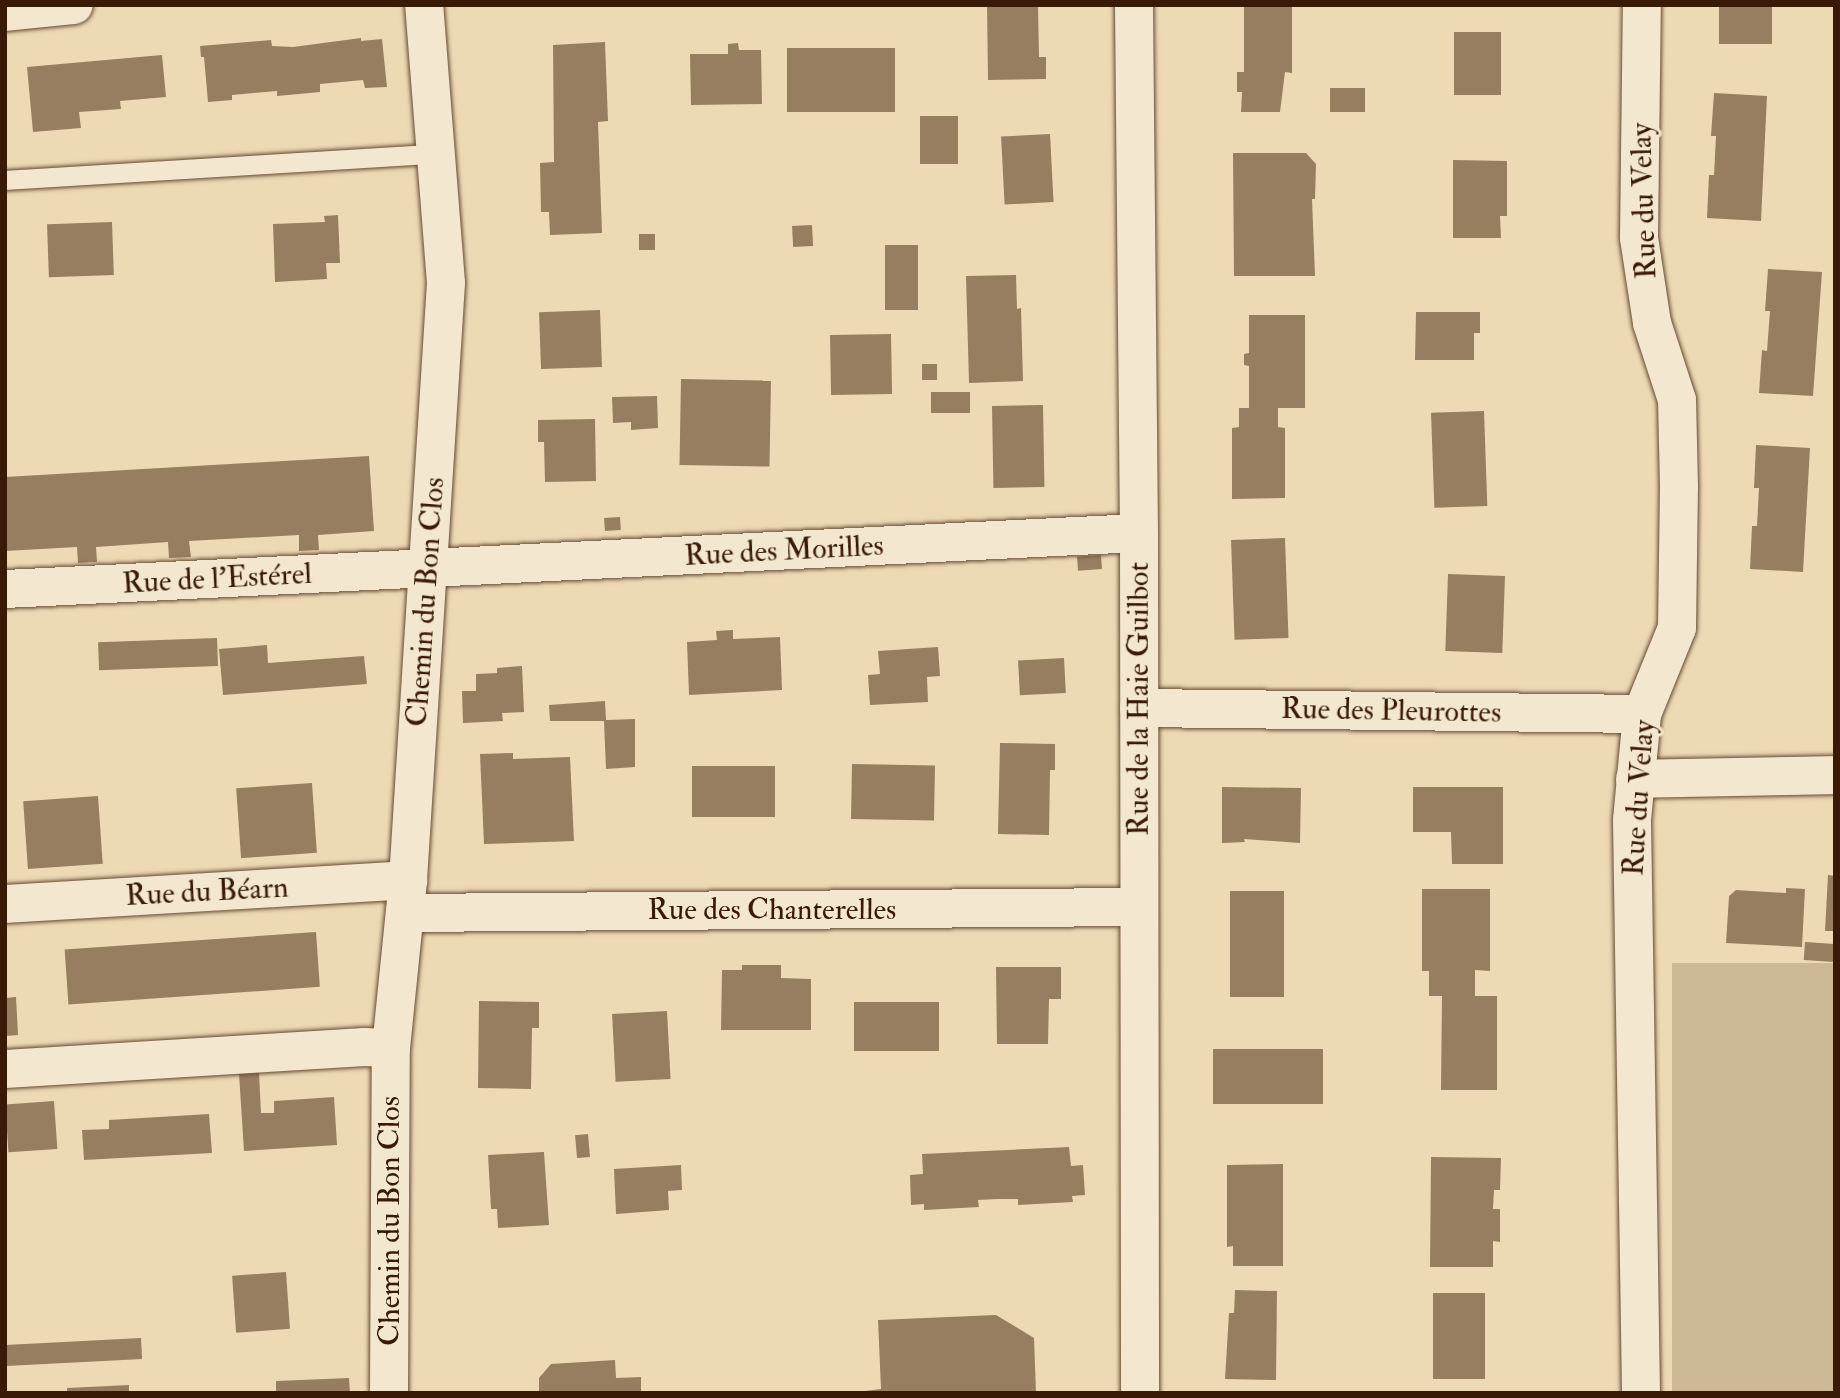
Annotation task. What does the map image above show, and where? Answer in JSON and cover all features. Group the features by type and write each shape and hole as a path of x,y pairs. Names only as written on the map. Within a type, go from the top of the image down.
{"street":[{"path":"5,12 74,5"},
{"name":"Chemin du Bon Clos","path":"389,1393 391,1048 406,896 446,282 424,5"},
{"name":"Rue de la Haie Guilbot","path":"1134,5 1139,533 1140,1393"},
{"name":"Rue du Velay","path":"1641,1393 1632,820 1643,714 1677,628 1679,487 1677,400 1652,323 1639,238 1642,5"},
{"name":"Rue des Morilles","path":"429,570 1139,533"},
{"name":"Rue de l'Estérel","path":"5,589 429,570"},
{"name":"Rue des Pleurottes","path":"1139,708 1643,714"},
{"path":"1635,779 1835,775"},
{"name":"Rue du Béarn","path":"5,904 406,896"},
{"name":"Rue des Chanterelles","path":"406,896 1139,906"},
{"path":"5,1069 364,1047 391,1048"}],"lane":[{"path":"5,180 436,154"}],"shaded area":[{"path":"1672,963 1835,963 1835,1393 1672,1393"}],"building":[{"path":"987,5 1038,5 1039,57 1046,57 1046,79 988,80"},
{"path":"1719,5 1772,5 1772,44 1719,44"},
{"path":"1244,6 1292,6 1292,73 1285,72 1280,112 1241,112 1242,92 1237,92 1237,72 1244,72"},
{"path":"1454,32 1501,32 1501,95 1454,95"},
{"path":"361,38 361,41 382,39 387,87 365,88 363,80 320,84 320,92 277,96 277,91 232,95 232,100 208,102 204,57 201,57 200,46 271,40 272,46 293,47"},
{"path":"605,42 608,121 598,122 602,233 550,235 549,212 541,212 540,163 554,162 553,45"},
{"path":"738,43 739,50 761,50 762,104 691,105 690,54 728,54 728,44"},
{"path":"787,48 895,48 895,112 787,112"},
{"path":"162,55 166,97 120,101 121,109 79,112 81,128 33,132 27,67"},
{"path":"1330,88 1365,88 1365,112 1330,112"},
{"path":"1714,93 1767,96 1761,221 1707,218 1709,175 1714,175 1716,136 1711,136"},
{"path":"920,116 958,116 958,164 920,164"},
{"path":"1050,134 1054,202 1005,204 1001,137"},
{"path":"1233,153 1306,153 1316,164 1315,199 1312,199 1315,276 1234,276"},
{"path":"1453,160 1507,161 1507,216 1500,216 1501,238 1453,238"},
{"path":"338,215 340,263 326,263 327,279 275,282 273,224 325,222 324,216"},
{"path":"112,222 114,275 49,277 47,224"},
{"path":"812,225 813,246 793,247 792,226"},
{"path":"639,234 655,234 655,250 639,250"},
{"path":"885,245 918,245 918,310 885,310"},
{"path":"1768,269 1822,272 1813,396 1759,393 1762,350 1767,351 1770,311 1765,311"},
{"path":"1016,275 1017,309 1021,308 1023,381 969,383 966,276"},
{"path":"600,310 602,367 541,369 539,312"},
{"path":"1416,312 1480,312 1480,333 1474,333 1474,360 1415,360"},
{"path":"1249,315 1305,315 1305,408 1278,408 1278,427 1285,428 1285,498 1232,499 1232,428 1239,427 1239,408 1249,408 1249,366 1244,365 1244,354 1249,353"},
{"path":"891,334 892,394 831,395 830,335"},
{"path":"922,364 937,364 937,380 922,380"},
{"path":"681,379 771,381 769,467 679,465"},
{"path":"931,392 970,392 970,413 931,413"},
{"path":"657,396 658,428 631,430 631,422 613,423 612,397"},
{"path":"1043,405 1044,487 993,488 992,406"},
{"path":"1484,411 1487,506 1434,508 1431,413"},
{"path":"595,419 596,481 545,482 544,442 538,442 538,420"},
{"path":"1756,445 1810,448 1803,572 1750,569 1752,526 1757,526 1759,488 1754,488"},
{"path":"369,456 374,531 318,535 319,550 299,551 299,535 189,541 191,557 169,558 168,542 96,547 97,562 78,563 77,547 5,551 5,477"},
{"path":"620,517 621,530 605,531 604,518"},
{"path":"1285,538 1288,638 1235,640 1231,540"},
{"path":"1101,555 1102,569 1078,571 1077,557"},
{"path":"1448,574 1505,576 1502,653 1445,651"},
{"path":"733,630 733,639 780,637 782,690 689,695 687,642 717,640 716,631"},
{"path":"217,638 218,666 99,670 98,642"},
{"path":"267,645 268,663 364,656 367,684 223,695 219,649"},
{"path":"938,647 940,676 927,677 928,702 870,705 868,675 880,674 878,651"},
{"path":"1064,658 1066,693 1020,695 1018,660"},
{"path":"522,666 524,712 502,713 503,721 463,723 462,691 476,691 476,674 497,673 497,668"},
{"path":"605,701 606,720 635,719 635,767 606,769 604,721 550,721 549,705"},
{"path":"1000,743 1055,744 1055,770 1050,770 1049,835 998,834"},
{"path":"513,753 513,759 570,757 574,841 484,844 480,754"},
{"path":"852,764 935,765 934,820 851,819"},
{"path":"692,766 775,766 775,817 692,817"},
{"path":"312,783 317,853 241,858 236,788"},
{"path":"1222,787 1301,788 1300,843 1244,839 1245,842 1222,843"},
{"path":"1413,787 1503,787 1503,864 1452,864 1451,832 1413,832"},
{"path":"98,796 103,864 28,869 23,801"},
{"path":"1828,875 1835,876 1835,931 1825,931"},
{"path":"1786,888 1805,889 1802,947 1726,943 1729,896 1736,890 1786,893"},
{"path":"1422,889 1490,889 1490,971 1475,970 1475,996 1497,996 1497,1090 1441,1090 1442,996 1429,996 1429,971 1422,971"},
{"path":"1230,891 1284,891 1284,997 1230,997"},
{"path":"316,932 320,987 68,1004 65,950"},
{"path":"1805,942 1835,944 1834,962 1804,960"},
{"path":"742,965 781,965 781,978 811,979 811,1030 721,1030 722,970 742,970"},
{"path":"996,967 1061,967 1061,999 1049,999 1048,1044 997,1044"},
{"path":"16,997 18,1035 5,1036 5,998"},
{"path":"479,1001 539,1002 539,1028 532,1028 531,1089 478,1088"},
{"path":"854,1002 939,1002 939,1051 854,1051"},
{"path":"667,1011 671,1079 616,1082 612,1014"},
{"path":"1213,1049 1323,1049 1323,1104 1213,1104"},
{"path":"259,1073 261,1113 274,1113 274,1101 334,1097 337,1145 244,1151 239,1074"},
{"path":"54,1101 57,1149 8,1152 5,1104"},
{"path":"209,1114 212,1153 84,1160 82,1130 109,1129 109,1120"},
{"path":"588,1134 590,1157 577,1158 575,1135"},
{"path":"1069,1147 1071,1166 1083,1165 1085,1195 1072,1196 1073,1202 1018,1205 1018,1199 978,1200 979,1207 924,1210 924,1204 911,1205 910,1175 923,1174 922,1154"},
{"path":"544,1152 549,1225 498,1228 497,1209 491,1209 488,1155"},
{"path":"1431,1157 1501,1158 1500,1190 1494,1190 1493,1209 1500,1209 1500,1242 1493,1241 1493,1267 1430,1267"},
{"path":"1283,1164 1283,1266 1233,1266 1233,1246 1227,1247 1227,1165"},
{"path":"681,1165 682,1190 668,1191 669,1210 616,1214 614,1169"},
{"path":"286,1272 290,1329 236,1333 232,1276"},
{"path":"1235,1290 1277,1291 1276,1380 1225,1379 1229,1313 1234,1313"},
{"path":"1433,1293 1485,1293 1485,1379 1433,1379"},
{"path":"996,1315 1034,1338 1036,1393 848,1393 881,1389 878,1320"},
{"path":"141,1338 142,1359 6,1366 5,1345"},
{"path":"615,1360 616,1378 641,1377 641,1393 539,1393 539,1378 551,1364"},
{"path":"349,1378 350,1393 276,1393 276,1381"},
{"path":"129,1385 129,1393 67,1393 67,1388"}]}
